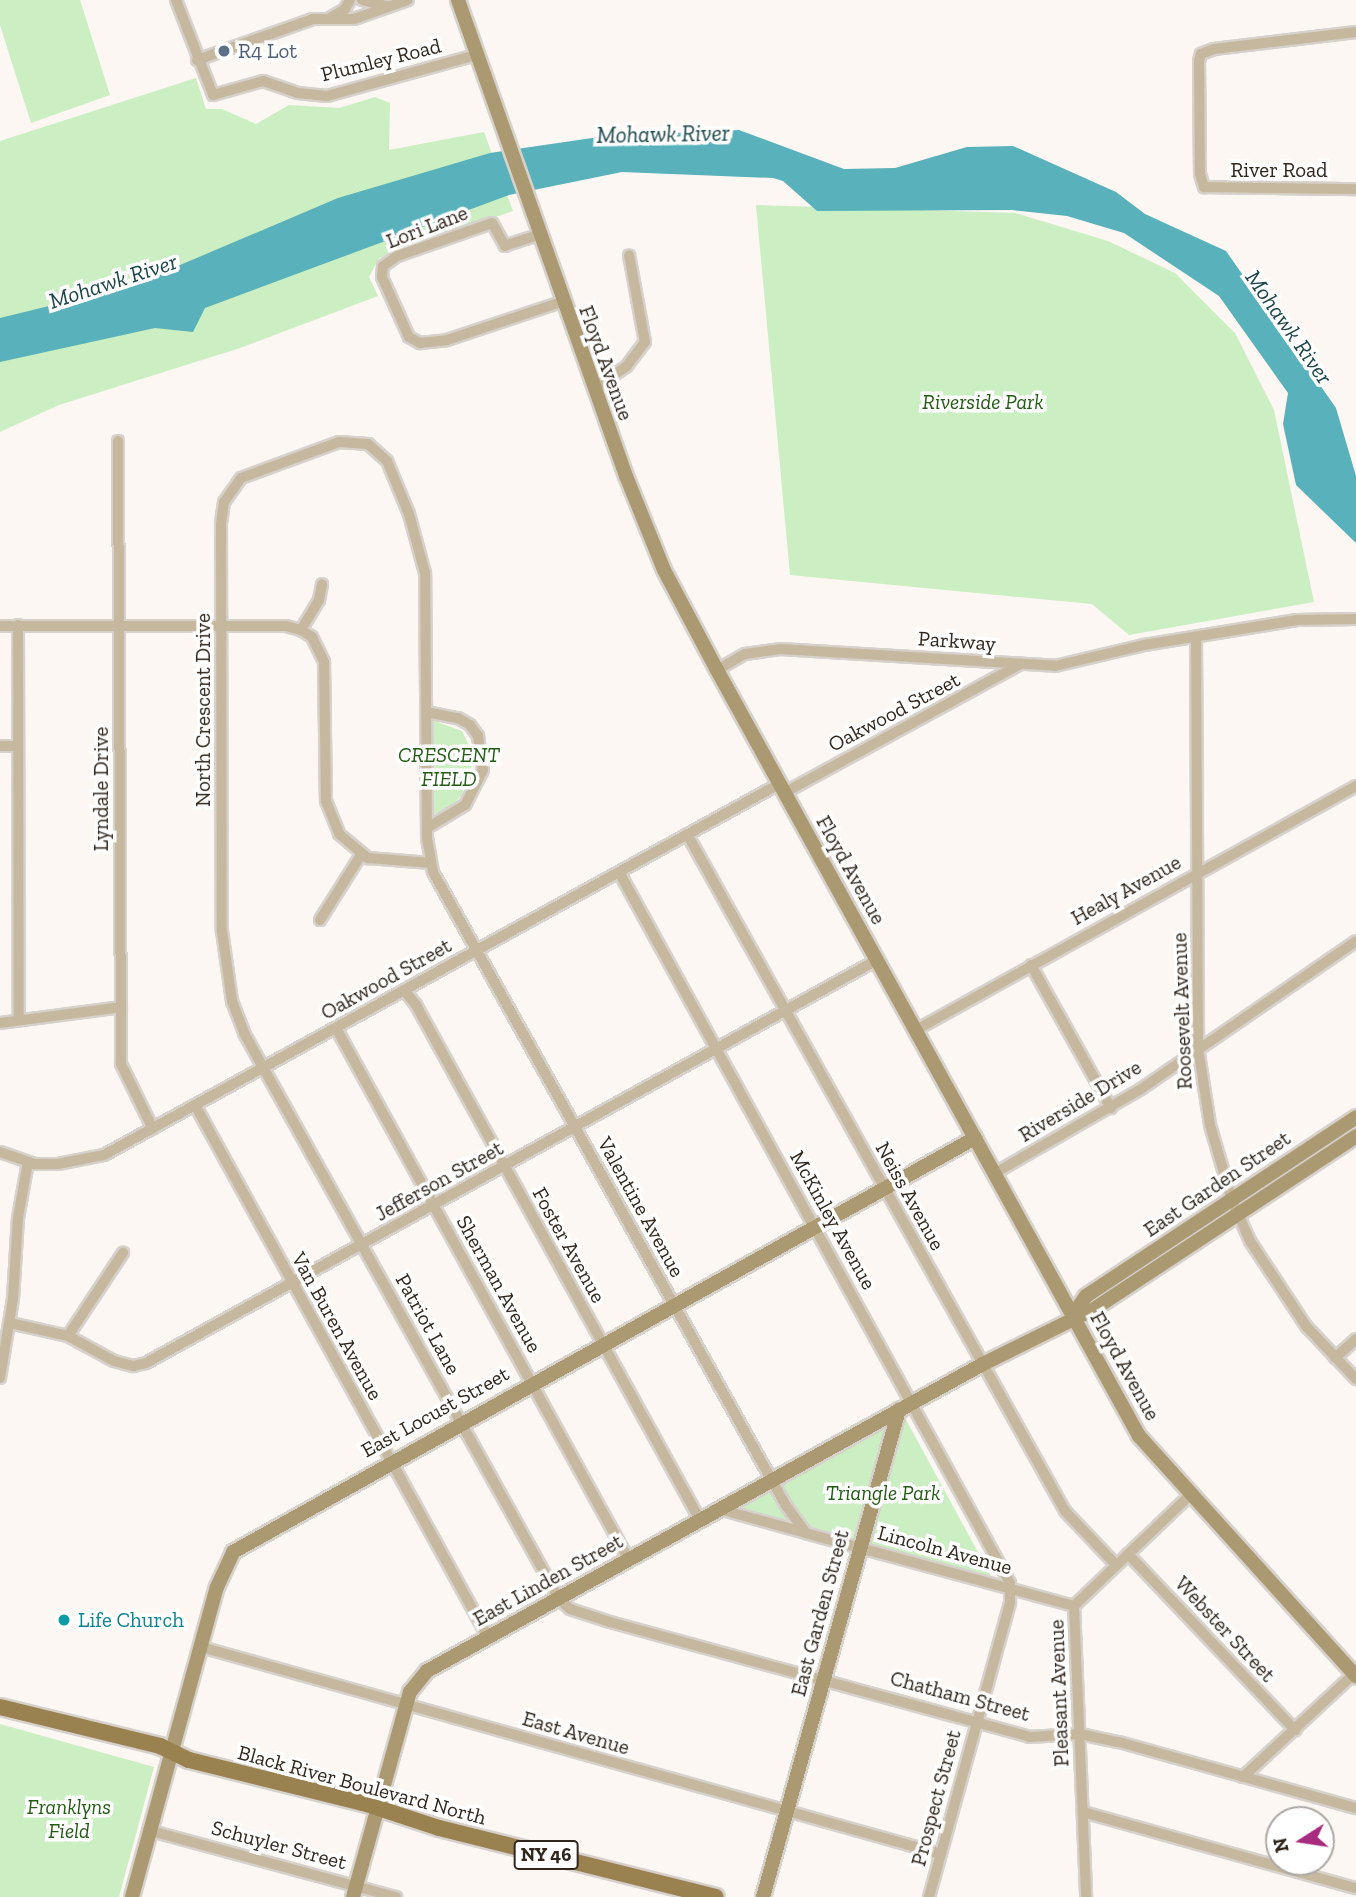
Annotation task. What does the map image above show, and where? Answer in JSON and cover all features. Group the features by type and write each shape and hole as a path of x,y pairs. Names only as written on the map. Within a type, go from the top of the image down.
{"main road":[{"name":"Black River Boulevard North","path":"0,1707 173,1751 190,1760 378,1808 439,1828 716,1897"}],"street":[{"name":"Plumley Road","path":"176,0 197,60 214,95 263,81 299,93 327,96 476,55"},
{"path":"330,18 345,9 350,0"},
{"path":"362,0 392,6"},
{"path":"197,60 308,20 354,19 408,0"},
{"name":"Floyd Avenue","path":"458,0 593,389 664,570 717,670 1139,1436 1189,1496 1355,1675"},
{"name":"River Road","path":"1356,32 1214,50 1204,52 1199,61 1200,174 1204,187 1356,189"},
{"name":"Lori Lane","path":"538,235 505,246 492,223 397,256 383,266 382,277 409,337 420,343 447,340 561,302"},
{"path":"593,389 635,358 645,342 629,254"},
{"name":"Lyndale Drive","path":"118,441 121,1064 153,1129"},
{"name":"North Crescent Drive","path":"265,1067 244,1033 227,980 222,931 221,524 224,502 234,483 258,470 339,442 362,442"},
{"name":"Valentine Avenue","path":"362,442 387,461 421,548 426,590 427,828 431,863 450,908 477,951 771,1483"},
{"path":"301,631 319,600 322,584"},
{"name":"Parkway","path":"717,670 744,654 780,649 1021,664 1080,663 1144,645 1308,619 1356,619"},
{"path":"18,625 19,1020"},
{"path":"0,626 286,626 313,637 324,662 330,817 339,834 361,855 382,862 431,863"},
{"name":"Roosevelt Avenue","path":"1196,638 1198,1048 1210,1125 1237,1216 1276,1285 1335,1358 1356,1379"},
{"name":"Oakwood Street","path":"0,1152 29,1162 83,1161 153,1129 687,834 1021,664"},
{"path":"426,712 458,718 470,725 478,736 483,770 465,805 427,828"},
{"path":"0,746 18,746"},
{"name":"Healy Avenue","path":"916,1030 1356,786"},
{"name":"Neiss Avenue","path":"687,834 1065,1511 1116,1565"},
{"path":"320,920 361,855"},
{"name":"McKinley Avenue","path":"619,872 1011,1587"},
{"name":"Riverside Drive","path":"995,1173 1111,1108 1356,941"},
{"name":"Jefferson Street","path":"10,1322 68,1336 114,1361 133,1366 146,1363 877,960"},
{"path":"1031,965 1111,1108"},
{"name":"Foster Avenue","path":"404,990 416,1004 699,1520"},
{"path":"0,1023 121,1007"},
{"name":"Sherman Avenue","path":"336,1028 629,1560"},
{"name":"Patriot Lane","path":"265,1067 559,1599"},
{"name":"Van Buren Avenue","path":"195,1105 488,1637"},
{"name":"East Garden Street","path":"1072,1316 1086,1296 1356,1117"},
{"name":"East Garden Street","path":"763,1897 899,1410 1072,1316 1094,1309 1356,1136"},
{"name":"East Locust Street","path":"132,1897 224,1565 233,1552 460,1421 975,1138"},
{"path":"0,1378 10,1322 18,1218 29,1162"},
{"path":"68,1336 123,1253"},
{"path":"1335,1358 1356,1339"},
{"name":"East Linden Street","path":"355,1891 406,1704 417,1681 427,1671 899,1410"},
{"path":"771,1483 806,1533"},
{"name":"Pleasant Avenue","path":"1086,1897 1074,1606 1189,1496"},
{"name":"Lincoln Avenue","path":"719,1509 1074,1606"},
{"name":"Webster Street","path":"1128,1554 1295,1730"},
{"name":"Prospect Street","path":"929,1897 1011,1587"},
{"name":"Chatham Street","path":"559,1599 570,1609 610,1622 1029,1737 1080,1734 1356,1808"},
{"name":"East Avenue","path":"201,1647 941,1854"},
{"path":"1243,1777 1355,1675"},
{"path":"1083,1812 1356,1888"},
{"name":"Schuyler Street","path":"151,1831 355,1891 396,1897"}],"green space":[{"path":"0,0 80,0 110,95 31,123 0,25"},
{"path":"196,78 206,109 222,109 256,124 289,105 339,108 375,97 390,103 389,150 484,132 513,211 379,258 369,277 378,296 240,348 59,405 0,432 0,141"},
{"name":"Riverside Park","path":"756,205 1015,213 1108,241 1175,273 1235,333 1274,410 1314,602 1129,635 1092,604 790,575"},
{"name":"CRESCENT FIELD","path":"426,718 462,731 470,747 472,765 462,795 451,807 427,817"},
{"name":"Triangle Park","path":"904,1416 992,1578 732,1513"},
{"name":"Franklyns Field","path":"0,1724 154,1767 119,1897 0,1897"}],"water":[{"name":"Mohawk River","path":"739,130 844,169 895,168 967,147 1013,146 1116,192 1145,214 1226,251 1336,408 1356,476 1356,543 1296,485 1283,424 1288,393 1219,296 1124,233 1067,216 1012,210 817,211 783,181 773,178 622,172 509,195 205,308 193,332 155,328 0,362 0,318 94,295 166,271 338,198 490,153 606,136"}],"place":[{"name":"R4 Lot","path":"224,51"},
{"name":"Life Church","path":"64,1620"}]}
